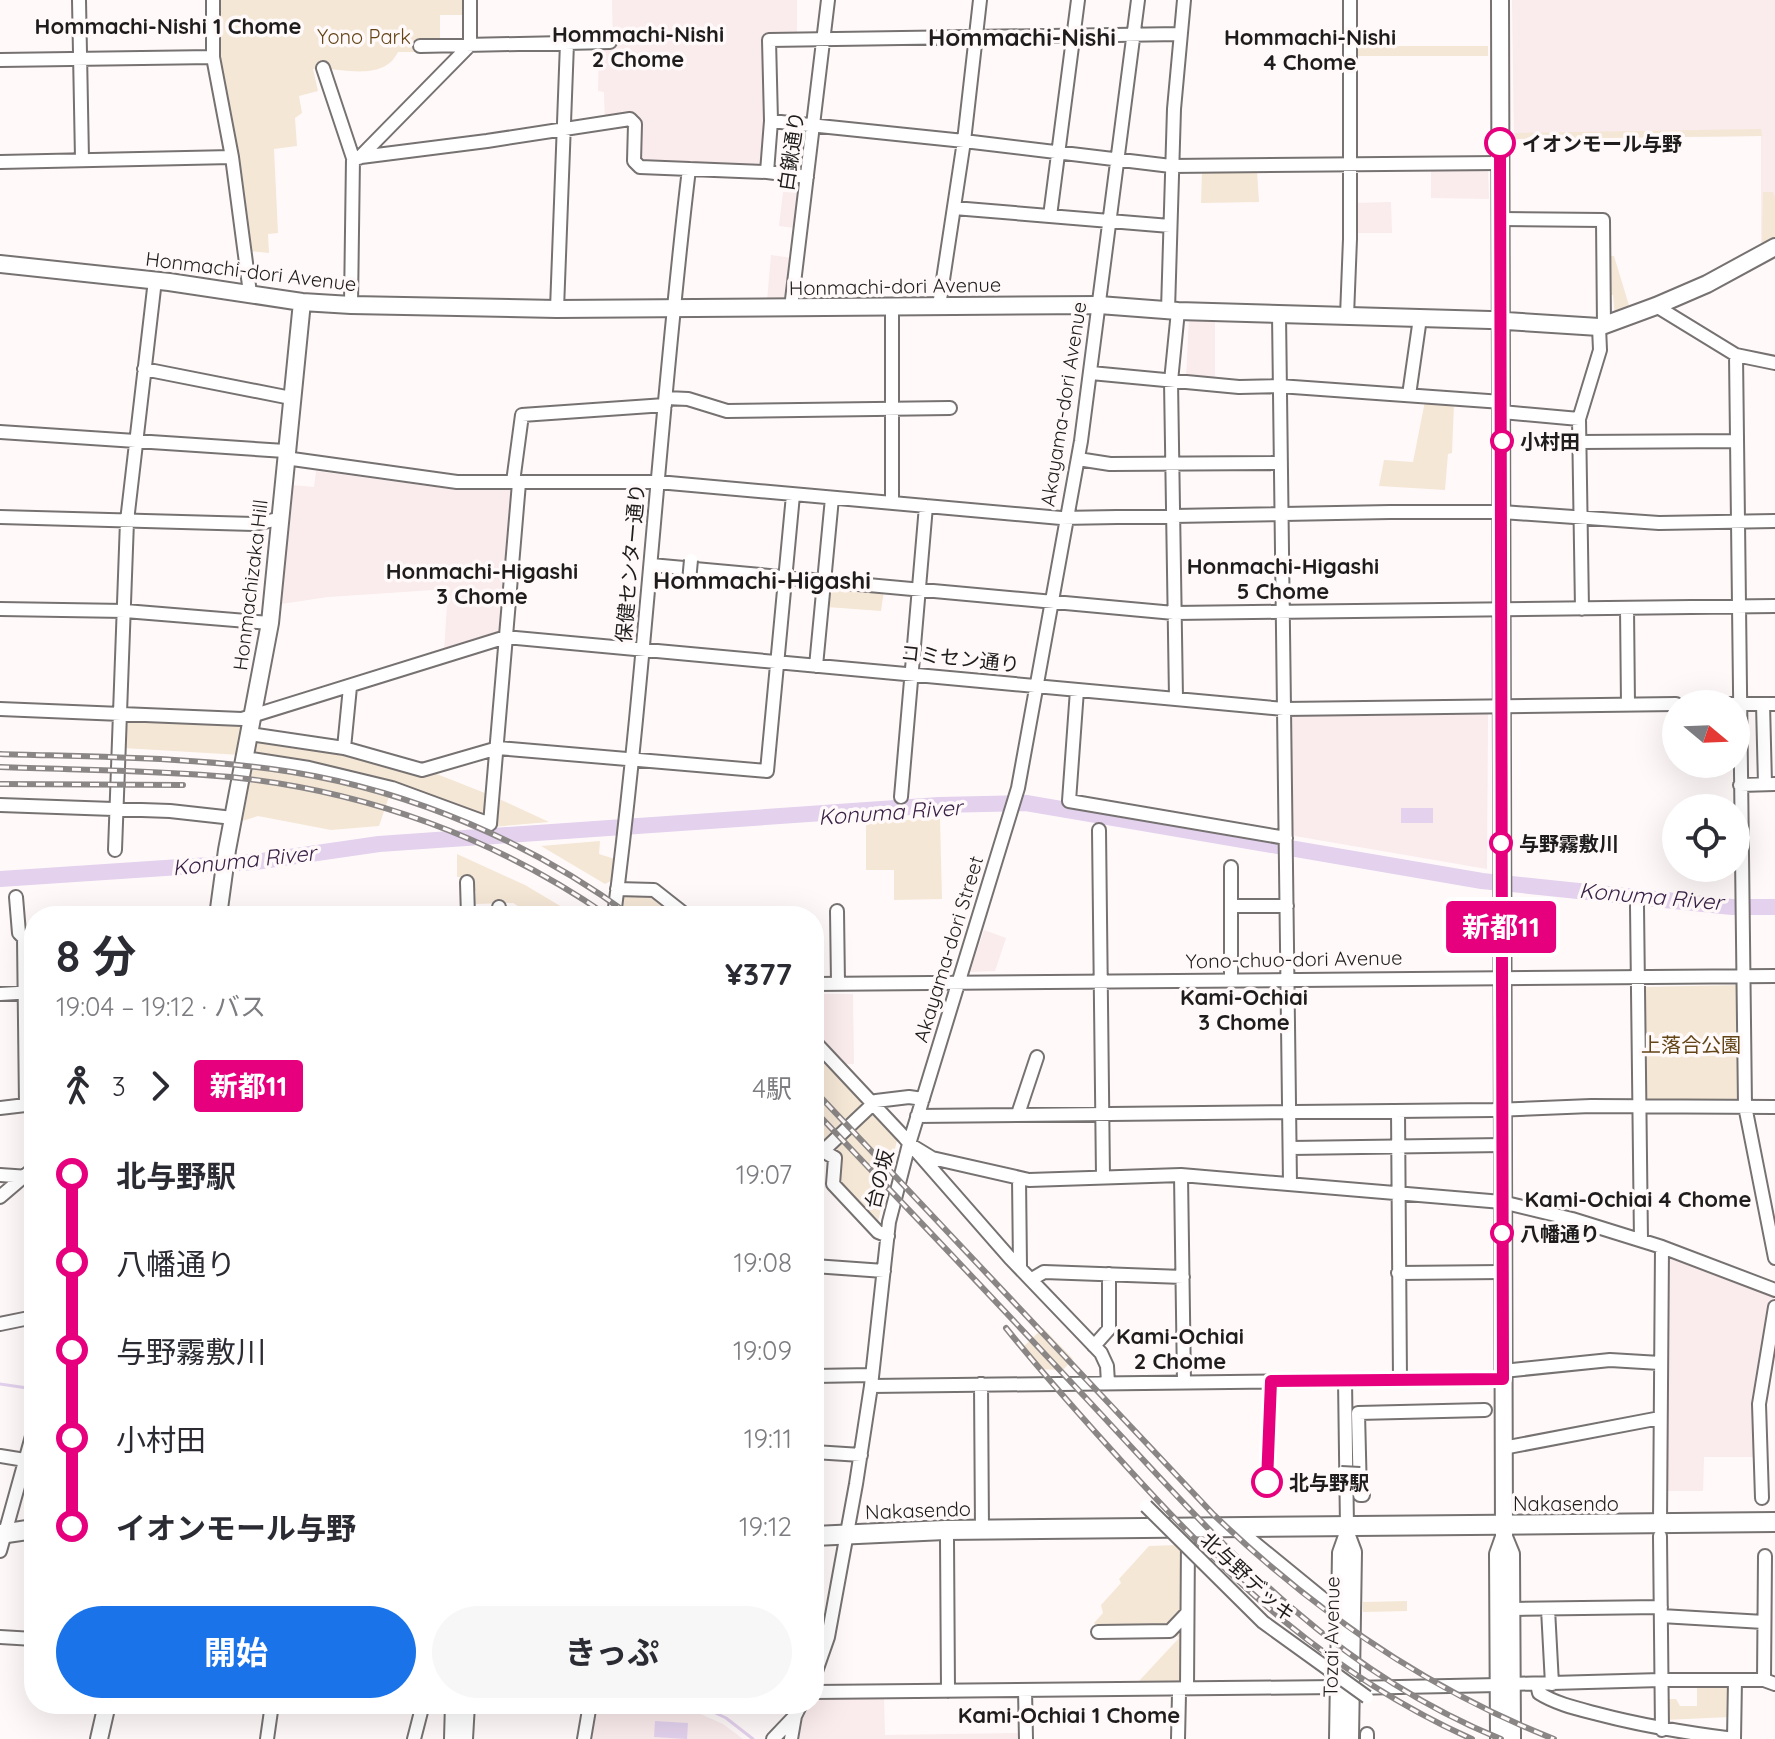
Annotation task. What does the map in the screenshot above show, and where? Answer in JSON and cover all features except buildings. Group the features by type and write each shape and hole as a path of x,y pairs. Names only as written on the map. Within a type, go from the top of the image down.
{"highway":[{"name":"Nakasendo","path":"1660,1530 1775,1522"},
{"name":"Nakasendo","path":"847,1535 982,1529 1188,1532 1660,1530 1775,1533"},
{"path":"2,1539 24,1532"},
{"name":"Nakasendo","path":"847,1535 868,1539 947,1539 1188,1532 1246,1536 1347,1532"},
{"path":"824,1536 847,1535"}],"main road":[{"path":"1500,0 1504,1531 1498,1554 1505,1684 1512,1739"},
{"name":"Honmachi-dori Avenue","path":"0,264 155,280 302,302 351,305 557,309 1099,305 1601,326 1707,284 1775,247"},
{"name":"Honmachizaka Hill","path":"219,906 270,623 302,302"},
{"path":"1499,1739 1513,1609 1511,1554 1504,1531"},
{"name":"Tozai Avenue","path":"1347,1532 1341,1553 1339,1612 1350,1739"},
{"name":"Tozai Avenue","path":"1338,1739 1353,1552 1347,1532"},
{"path":"99,1739 105,1714"},
{"path":"453,1739 454,1714"},
{"path":"464,1739 465,1714"}],"street":[{"path":"79,0 82,159"},
{"path":"213,0 213,57 232,157 250,293"},
{"path":"356,158 470,45 470,0"},
{"name":"白鍬通り","path":"791,308 828,0"},
{"path":"939,306 964,141 980,0"},
{"path":"1050,216 1078,0"},
{"name":"Akayama-dori Avenue","path":"1012,812 1078,459 1138,0"},
{"path":"1176,698 1170,226 1171,166 1184,0"},
{"path":"1347,316 1350,0"},
{"path":"767,172 771,121 769,40 1180,34"},
{"path":"420,46 610,42"},
{"path":"557,309 567,43"},
{"path":"0,60 213,57"},
{"path":"323,68 356,158 351,305"},
{"path":"356,158 633,120 635,164 640,167 767,172 807,177"},
{"path":"771,121 1171,166 1500,163"},
{"path":"0,162 232,157"},
{"name":"保健センター通り","path":"617,889 633,761 672,308 689,169"},
{"path":"954,208 1170,226"},
{"path":"1501,219 1603,220 1600,350 1579,419 1582,609"},
{"path":"115,850 127,521 155,280"},
{"path":"892,306 892,503"},
{"path":"1656,306 1736,355 1775,363"},
{"path":"1279,314 1290,1183"},
{"path":"1409,395 1420,318"},
{"path":"1736,355 1739,690"},
{"path":"144,369 291,398"},
{"path":"1091,373 1239,387 1279,386 1409,395 1579,419"},
{"path":"245,758 323,770 392,788 490,824 522,415 688,399 727,411 950,408"},
{"path":"0,432 285,454 457,482 658,482 1065,518 1502,512 1659,523 1775,521"},
{"path":"1579,442 1737,441"},
{"path":"1078,459 1110,464 1281,463"},
{"path":"250,734 344,748 422,770 498,748 767,771 793,495"},
{"path":"816,666 832,498"},
{"path":"901,797 926,506"},
{"path":"0,517 254,524 279,519"},
{"path":"689,581 691,560"},
{"path":"651,565 1174,613 1775,606"},
{"path":"1627,608 1628,705"},
{"path":"0,609 125,611 270,623"},
{"name":"コミセン通り","path":"0,709 230,720 350,687 506,637 1284,709 1662,704"},
{"path":"344,748 350,687"},
{"path":"1077,690 1069,801 1286,838"},
{"path":"1740,785 1770,784 1769,704"},
{"path":"1740,778 1745,1106 1775,1258"},
{"path":"0,805 170,811 233,818"},
{"name":"Akayama-dori Street","path":"923,1099 1012,812"},
{"path":"1099,830 1103,1177"},
{"path":"1231,867 1231,980"},
{"path":"467,882 468,906"},
{"path":"615,906 617,889 654,890 674,906"},
{"path":"16,897 19,933 24,938"},
{"path":"1232,906 1287,906"},
{"path":"1637,906 1641,1240"},
{"path":"837,911 838,984"},
{"name":"Yono-chuo-dori Avenue","path":"824,984 1775,976"},
{"path":"0,994 24,992"},
{"path":"824,1053 1094,1346 1106,1362 1108,1383"},
{"path":"1018,1114 1037,1057"},
{"path":"824,1147 873,1103 909,1097 923,1099"},
{"name":"台の坂","path":"884,1271 888,1236 909,1144 923,1099"},
{"path":"0,1108 24,1105"},
{"path":"917,1116 1640,1106 1775,1107"},
{"path":"1398,1111 1400,1380"},
{"path":"909,1144 932,1158 1019,1178 1066,1181 1181,1175 1502,1202 1641,1240 1775,1290"},
{"path":"1291,1148 1502,1145"},
{"path":"824,1154 835,1158 833,1184 878,1232 888,1236"},
{"path":"0,1175 24,1174"},
{"path":"1181,1175 1184,1382"},
{"path":"1019,1178 1020,1266"},
{"path":"0,1197 24,1179"},
{"path":"1662,1247 1662,1730"},
{"path":"824,1267 884,1271 861,1455 824,1648"},
{"path":"1032,1279 1044,1272 1183,1277"},
{"path":"1398,1273 1502,1272"},
{"path":"1094,1346 1109,1329 1109,1274"},
{"path":"1762,1498 1768,1472 1759,1404 1772,1349 1775,1307"},
{"path":"0,1324 24,1319"},
{"path":"824,1377 981,1384 1400,1380 1503,1375 1610,1360 1660,1363"},
{"path":"1345,1380 1347,1532"},
{"path":"1269,1429 1271,1381"},
{"path":"981,1384 982,1529"},
{"path":"1759,1404 1775,1407"},
{"path":"1363,1495 1360,1495 1358,1413 1485,1410"},
{"path":"1503,1448 1660,1418"},
{"path":"824,1453 861,1455"},
{"path":"0,1456 24,1460"},
{"path":"2,1539 24,1463"},
{"path":"1341,1473 1360,1474"},
{"name":"北与野デッキ","path":"1146,1506 1263,1622 1367,1697"},
{"path":"1178,1739 1187,1613 1188,1532"},
{"path":"1246,1536 1339,1612"},
{"path":"947,1539 948,1691"},
{"path":"824,1692 1183,1691 1661,1680 1770,1682 1765,1556"},
{"path":"1513,1609 1768,1614"},
{"path":"1548,1609 1552,1684"},
{"path":"1098,1632 1170,1631 1187,1613"},
{"path":"0,1637 24,1638"},
{"path":"824,1637 828,1637"},
{"path":"1537,1684 1539,1693 1545,1697 1584,1711 1662,1730 1734,1739 1735,1680"},
{"path":"1025,1690 1026,1739"},
{"path":"267,1739 271,1714"},
{"path":"414,1739 420,1714"},
{"path":"584,1739 588,1714"},
{"path":"773,1739 795,1714"},
{"path":"791,1739 797,1714"}],"shaded area":[{"path":"612,0 797,0 797,35 767,36 764,166 641,164 637,159 639,117 605,120 604,92 598,91 599,47 613,46"},
{"path":"1512,0 1775,0 1775,241 1761,247 1761,136 1514,139"},
{"path":"1431,169 1488,169 1489,199 1431,198"},
{"path":"783,192 800,193 795,228 779,226"},
{"path":"1391,202 1392,233 1355,233 1354,203"},
{"path":"771,255 792,258 783,300 767,301"},
{"path":"1189,316 1215,317 1215,381 1186,379"},
{"path":"316,471 457,490 511,490 499,631 444,653 448,589 328,597 281,604 291,485 314,487"},
{"path":"1488,713 1487,869 1295,836 1290,832 1288,718 1291,714"},
{"path":"1401,808 1433,808 1433,823 1401,823"},
{"path":"984,930 1006,938 995,971 970,972"},
{"path":"824,994 853,994 854,1064 841,1064 824,1046"},
{"path":"1666,1251 1774,1294 1757,1405 1758,1457 1704,1457 1703,1491 1665,1491"},
{"path":"884,1696 885,1735 1022,1733 1022,1739 795,1739 803,1714 824,1714 824,1698"},
{"path":"591,1714 700,1714 723,1724 743,1739 586,1739"},
{"path":"655,1721 688,1723 687,1739 654,1737"}],"green space":[{"name":"Yono Park","path":"218,0 465,0 465,15 440,15 440,41 420,52 398,52 391,62 372,70 313,69 318,91 299,96 302,113 295,118 297,146 274,149 278,233 268,234 269,253 250,251 218,59"},
{"path":"1354,46 1488,46 1488,56 1354,56"},
{"path":"1761,129 1762,136 1515,139 1515,133"},
{"path":"1257,170 1259,202 1201,203 1202,171"},
{"path":"1763,192 1773,192 1775,198 1775,238 1762,244"},
{"path":"1605,256 1614,256 1631,312 1615,317 1613,295 1606,295"},
{"path":"1425,401 1454,403 1452,453 1448,454 1445,490 1379,486 1384,460 1413,462"},
{"path":"826,586 884,590 881,611 827,607"},
{"path":"126,719 244,726 241,755 123,748"},
{"path":"256,737 429,771 490,795 488,817 393,785 379,826 331,830 258,816 239,822"},
{"path":"495,797 549,822 492,827"},
{"path":"940,819 942,899 894,900 894,870 866,870 866,821"},
{"path":"600,841 599,854 615,859 613,880 605,884 541,846"},
{"path":"457,854 525,885 560,906 475,904 476,891 469,890 469,877 457,877"},
{"path":"652,892 671,906 622,906 623,893"},
{"name":"上落合公園","path":"1738,985 1740,1101 1643,1103 1642,987"},
{"path":"824,1057 898,1136 877,1226 838,1185 838,1155 824,1152"},
{"path":"1043,1328 1073,1359 1063,1370 1037,1369 1020,1350"},
{"path":"1177,1545 1181,1549 1180,1610 1164,1628 1099,1629 1094,1623 1103,1613 1101,1605 1121,1583 1119,1579 1149,1546"},
{"path":"1407,1601 1407,1611 1363,1612 1363,1602"},
{"path":"1183,1623 1181,1681 1139,1681 1179,1638 1174,1633"},
{"path":"1697,1684 1730,1684 1731,1717 1664,1720 1664,1699 1676,1699 1680,1706 1697,1706"}],"waterway":[{"name":"Konuma River","path":"0,879 255,862 379,844 939,805 1026,803 1482,881 1732,907 1775,907"},
{"path":"0,1384 24,1388"},
{"path":"718,1714 753,1739"}],"railway":[{"path":"0,754 220,763 338,781 427,807 470,824 553,866 616,906"},
{"path":"0,767 231,777 331,794 428,822 475,841 521,863 593,906"},
{"path":"0,784 183,785"},
{"path":"824,1101 1214,1515 1252,1550 1331,1615 1416,1671 1506,1719 1554,1739"},
{"path":"824,1121 1178,1497 1274,1592 1325,1635 1379,1674 1437,1709 1501,1739"},
{"path":"1006,1328 1164,1508 1243,1585 1327,1655 1373,1686 1472,1739"}],"bus line":[{"name":"新都11","path":"1267,1482 1271,1381 1503,1379 1500,143"}],"place":[{"name":"イオンモール与野","path":"1500,143"},
{"name":"小村田","path":"1502,441"},
{"name":"与野霧敷川","path":"1501,843"},
{"name":"八幡通り","path":"1502,1233"},
{"name":"北与野駅","path":"1267,1482"}],"district":[{"name":"Hommachi-Nishi 1 Chome","path":"168,26"},
{"name":"Hommachi-Nishi","path":"1022,37"},
{"name":"Hommachi-Nishi 2 Chome","path":"638,46"},
{"name":"Hommachi-Nishi 4 Chome","path":"1310,50"},
{"name":"Honmachi-Higashi 5 Chome","path":"1283,578"},
{"name":"Hommachi-Higashi","path":"762,580"},
{"name":"Honmachi-Higashi 3 Chome","path":"482,584"},
{"name":"Kami-Ochiai 3 Chome","path":"1244,1010"},
{"name":"Kami-Ochiai 4 Chome","path":"1638,1199"},
{"name":"Kami-Ochiai 2 Chome","path":"1180,1348"},
{"name":"Kami-Ochiai 1 Chome","path":"1069,1715"}]}
